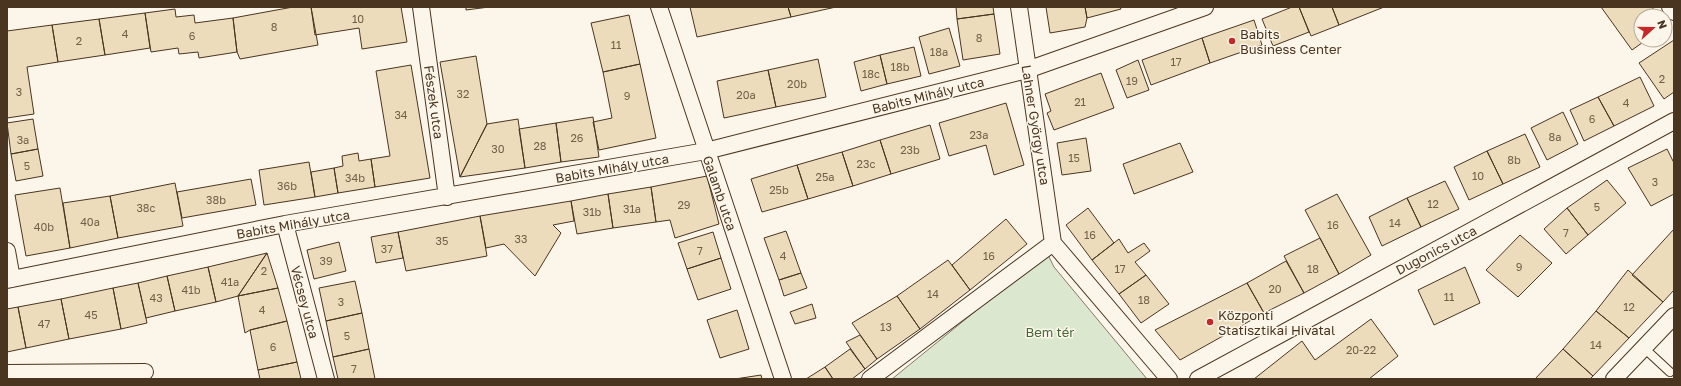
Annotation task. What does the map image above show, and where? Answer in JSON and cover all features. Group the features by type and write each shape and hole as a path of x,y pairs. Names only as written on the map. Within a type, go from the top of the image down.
{"street":[{"name":"Fészek utca","path":"421,7 447,197"},
{"name":"Galamb utca","path":"660,7 706,151 783,379"},
{"name":"Lahner György utca","path":"1019,7 1053,243"},
{"name":"Babits Mihály utca","path":"9,280 285,224 706,151 1027,70 1206,7"},
{"path":"1670,7 1674,12"},
{"name":"Dugonics utca","path":"1198,379 1674,121"},
{"name":"Vécsey utca","path":"285,224 326,379"},
{"path":"870,379 1053,243 1168,379"},
{"path":"7,251 9,280"},
{"path":"1614,379 1674,316"},
{"path":"7,373 145,372"}],"lane":[{"path":"1644,348 1670,372"}],"green space":[{"name":"Bem tér","path":"1047,253 1054,267 1147,379 892,379"}],"building":[{"path":"293,7 311,7 318,45 240,59 237,52 233,18"},
{"path":"311,7 401,7 407,42 362,49 359,28 315,35"},
{"path":"466,7 489,7 466,10"},
{"path":"690,7 788,7 791,17 697,37"},
{"path":"788,7 836,7 791,17"},
{"path":"956,7 993,7 994,14 957,19"},
{"path":"1046,7 1085,7 1087,18 1085,27 1050,33"},
{"path":"1085,7 1120,7 1121,9 1087,18"},
{"path":"1292,7 1299,7 1309,32 1273,46 1262,19"},
{"path":"1299,7 1332,7 1339,25 1311,36"},
{"path":"1332,7 1384,7 1339,25"},
{"path":"1601,7 1652,7 1653,8 1633,8 1633,48 1635,48 1632,50"},
{"path":"175,9 176,17 194,15 195,23 233,18 237,52 199,58 198,52 179,54 178,48 151,52 145,13"},
{"path":"145,13 150,48 105,55 99,19"},
{"path":"994,14 1000,54 963,60 957,19"},
{"path":"629,15 640,64 603,72 591,23"},
{"path":"99,19 105,55 58,62 52,25"},
{"name":"Babits Business Center","path":"1254,20 1262,45 1210,63 1202,38"},
{"path":"52,25 58,62 27,67 34,114 7,118 7,31"},
{"path":"949,28 960,66 929,74 919,37"},
{"path":"1202,38 1210,63 1151,85 1142,60"},
{"path":"1673,41 1674,92 1664,99 1639,63 1662,48 1673,48"},
{"path":"914,47 921,76 887,84 880,55"},
{"path":"880,55 887,84 861,91 854,62"},
{"path":"476,56 487,124 460,177 440,62"},
{"path":"818,59 826,97 776,107 768,70"},
{"path":"1138,60 1149,90 1127,98 1116,70"},
{"path":"640,64 656,138 599,150 593,122 612,118 603,72"},
{"path":"411,65 430,178 375,187 371,159 390,156 376,71"},
{"path":"768,70 776,107 724,118 717,81"},
{"path":"1101,73 1114,108 1054,130 1047,113 1051,111 1045,94"},
{"path":"1640,77 1654,106 1614,126 1598,97"},
{"path":"1598,97 1614,126 1584,141 1570,110"},
{"path":"1006,103 1024,165 994,175 986,145 949,156 939,123"},
{"path":"1563,112 1578,144 1547,160 1531,128"},
{"path":"593,117 599,157 561,162 556,123"},
{"path":"33,119 38,149 11,154 7,123"},
{"path":"518,119 525,168 460,177 487,124"},
{"path":"556,123 561,162 525,168 519,129"},
{"path":"930,125 940,159 891,174 880,140"},
{"path":"1525,134 1540,167 1503,184 1487,151"},
{"path":"1086,138 1091,171 1062,175 1057,143"},
{"path":"880,140 891,174 853,186 842,152"},
{"path":"1180,143 1193,172 1134,194 1123,164"},
{"path":"38,149 43,176 16,181 11,154"},
{"path":"1667,149 1674,163 1674,194 1651,206 1628,168"},
{"path":"1487,151 1503,184 1469,200 1454,167"},
{"path":"842,152 853,186 808,199 797,165"},
{"path":"358,153 359,161 371,159 375,187 338,193 334,168 343,166 342,156"},
{"path":"309,162 315,197 264,205 259,170"},
{"path":"797,165 808,199 762,212 751,179"},
{"path":"334,168 338,193 315,197 311,172"},
{"path":"707,176 719,224 675,238 670,220 656,222 651,187"},
{"path":"251,179 256,205 182,218 177,192"},
{"path":"1607,180 1626,203 1588,235 1567,208"},
{"path":"1445,181 1459,209 1421,227 1407,198"},
{"path":"175,183 183,226 118,238 110,196"},
{"path":"651,187 656,222 613,228 608,194"},
{"path":"60,188 70,248 26,256 15,195"},
{"path":"608,194 613,228 577,234 571,201"},
{"path":"1337,194 1371,255 1339,274 1305,210"},
{"path":"110,196 118,238 70,248 63,203"},
{"path":"1407,198 1421,227 1382,246 1369,217"},
{"path":"571,201 574,221 553,225 561,233 535,276 504,244 486,248 480,216"},
{"path":"1088,208 1114,243 1092,260 1066,225"},
{"path":"1567,208 1588,235 1566,254 1544,229"},
{"path":"480,216 487,256 406,271 398,232"},
{"path":"1006,219 1027,244 970,290 952,265"},
{"path":"1674,229 1674,290 1663,302 1632,275"},
{"path":"786,231 801,273 779,280 764,238"},
{"path":"398,232 403,258 376,263 371,237"},
{"path":"713,232 721,258 687,269 678,243"},
{"path":"1520,235 1552,263 1518,297 1486,270"},
{"path":"1320,238 1339,274 1304,293 1284,256"},
{"path":"1119,239 1128,253 1144,243 1150,251 1135,262 1146,275 1119,294 1092,260"},
{"path":"339,242 346,271 314,279 307,250"},
{"path":"267,253 278,288 238,296"},
{"path":"267,253 238,296 216,302 208,267"},
{"path":"721,258 731,289 698,300 687,269"},
{"path":"948,260 970,290 920,329 897,296"},
{"path":"1286,261 1304,293 1264,313 1247,283"},
{"path":"208,267 216,302 175,311 167,276"},
{"path":"1465,267 1480,303 1434,325 1418,290"},
{"path":"1628,270 1663,302 1629,338 1596,311"},
{"path":"801,273 807,288 784,296 779,280"},
{"path":"1146,275 1169,304 1141,323 1119,294"},
{"path":"167,276 175,311 146,318 138,283"},
{"path":"355,281 362,313 326,321 319,288"},
{"path":"138,283 147,323 121,329 113,288"},
{"name":"Központi Statisztikai Hivatal","path":"1247,283 1264,313 1180,360 1155,330"},
{"path":"113,288 121,329 69,339 61,299"},
{"path":"278,288 287,321 250,330 245,333 238,296"},
{"path":"897,296 920,329 877,359 852,323"},
{"path":"61,299 69,339 26,348 18,307"},
{"path":"812,304 816,318 795,324 790,312"},
{"path":"18,307 26,348 7,352 7,309"},
{"path":"737,310 749,349 720,358 707,320"},
{"path":"1596,311 1629,338 1593,376 1563,349"},
{"path":"362,313 369,349 333,357 326,321"},
{"path":"1371,319 1398,356 1369,379 1254,379 1302,341 1315,360"},
{"path":"287,321 297,362 258,370 250,330"},
{"path":"860,335 877,359 865,369 846,342"},
{"path":"369,349 375,379 338,379 333,357"},
{"path":"850,349 865,369 852,379 833,379 825,367"},
{"path":"1563,349 1593,376 1590,379 1535,379"},
{"path":"297,362 301,379 260,379 258,370"},
{"path":"825,367 833,379 806,379"},
{"path":"761,375 762,379 735,379"}],"place":[{"name":"Babits Business Center","path":"1232,41"},
{"name":"Központi Statisztikai Hivatal","path":"1210,322"}]}
